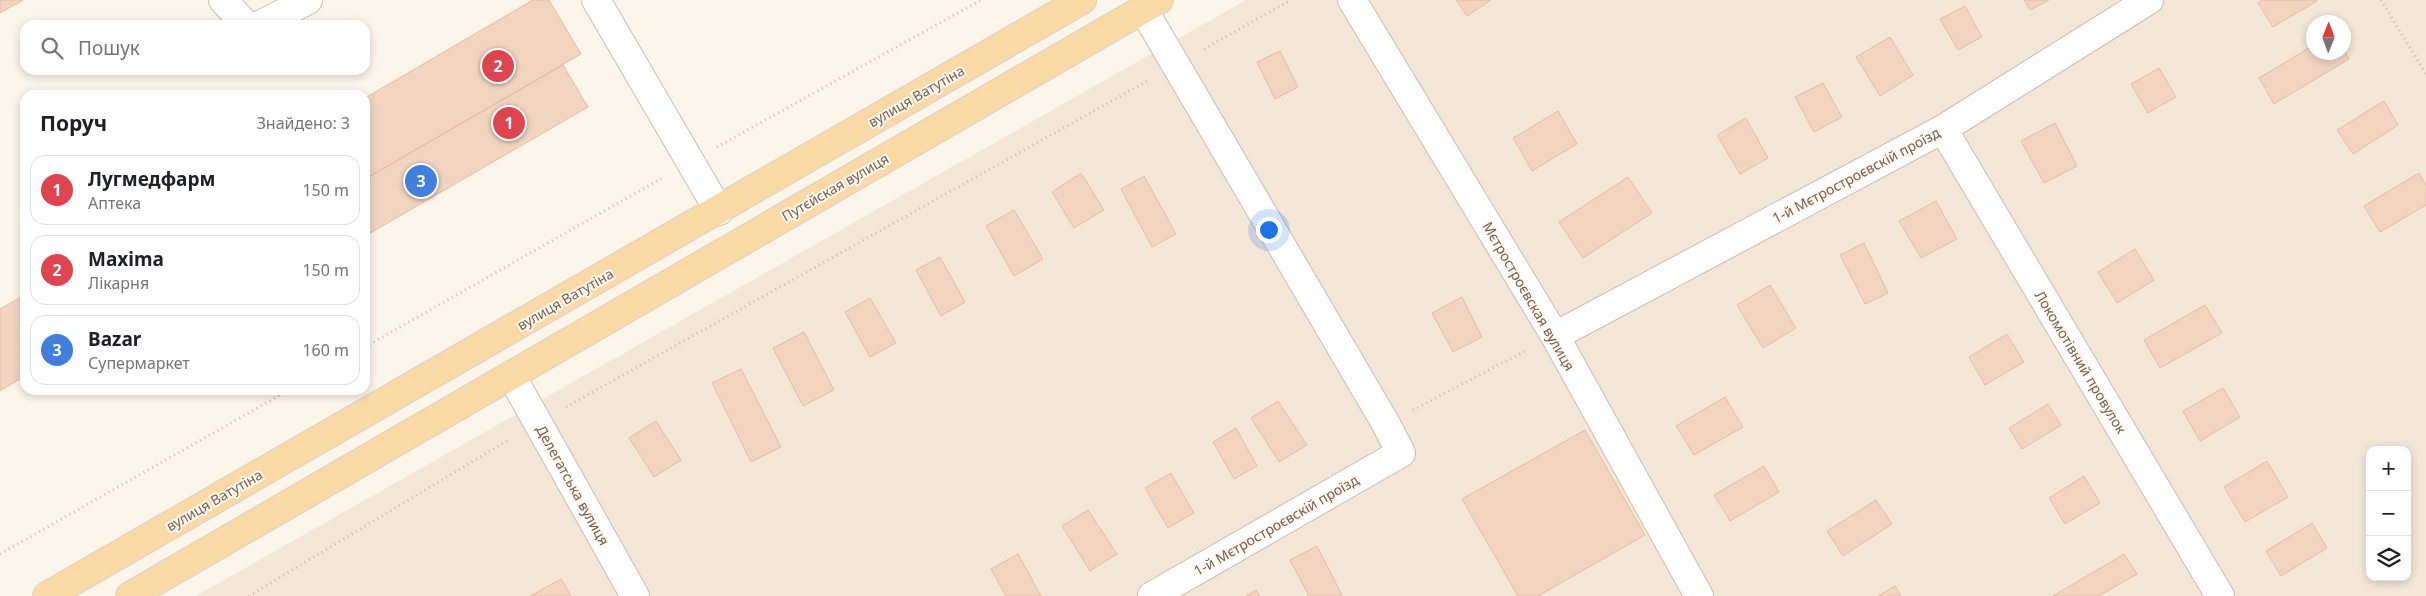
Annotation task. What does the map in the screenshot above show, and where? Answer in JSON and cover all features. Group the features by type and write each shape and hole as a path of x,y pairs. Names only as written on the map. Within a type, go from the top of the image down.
{"main road":[{"name":"вулиця Ватутіна","path":"47,596 1082,0"},
{"name":"Путєйская вулиця","path":"511,375 1151,4"},
{"path":"130,596 511,375"}],"street":[{"path":"223,0 241,20"},
{"path":"270,20 308,0"},
{"path":"596,0 719,210"},
{"name":"Мєтростроєвская вулиця","path":"1352,0 1555,336 1698,596"},
{"name":"1-й Мєтростроєвскій проїзд","path":"1555,336 1943,129 2149,0"},
{"path":"1151,4 1175,65 1386,424"},
{"name":"Локомотівний провулок","path":"1943,129 2220,596"},
{"name":"Делегатська вулиця","path":"511,375 635,596"},
{"name":"1-й Мєтростроєвскій проїзд","path":"1160,594 1401,453 1386,424"}],"path":[{"path":"370,344 981,0"},
{"path":"249,596 538,423 1291,0"},
{"path":"2381,0 2426,74"},
{"path":"1386,424 1555,336"},
{"path":"0,554 280,395"}],"shaded area":[{"path":"1246,0 2426,0 2426,596 196,596"}],"building":[{"path":"0,0 23,0 0,13"},
{"path":"533,0 549,0 581,54 370,176 370,95"},
{"path":"1456,0 1491,0 1467,16"},
{"path":"2024,0 2049,0 2030,10"},
{"path":"2263,0 2317,1 2273,27 2258,3"},
{"path":"1965,6 1982,37 1958,50 1940,19"},
{"path":"1890,37 1913,75 1880,96 1856,57"},
{"path":"2306,50 2306,60 2347,60 2274,104 2259,78"},
{"path":"1280,51 1298,87 1275,99 1257,62"},
{"path":"563,65 588,107 370,233 370,176"},
{"path":"2159,68 2176,97 2148,113 2131,84"},
{"path":"1823,83 1842,117 1814,132 1795,97"},
{"path":"2384,101 2398,125 2353,154 2337,130"},
{"path":"1558,111 1577,144 1532,171 1513,138"},
{"path":"1746,118 1768,158 1740,174 1717,135"},
{"path":"2055,123 2077,166 2044,183 2021,141"},
{"path":"1081,173 1104,210 1074,228 1052,192"},
{"path":"2419,173 2426,185 2426,205 2380,232 2364,206"},
{"path":"1144,176 1176,234 1152,247 1121,189"},
{"path":"1628,177 1652,213 1583,258 1559,222"},
{"path":"1936,201 1957,239 1921,258 1899,221"},
{"path":"1014,210 1043,259 1014,276 986,226"},
{"path":"1864,243 1888,293 1865,304 1840,255"},
{"path":"2135,249 2154,280 2117,303 2098,272"},
{"path":"940,257 965,302 941,316 916,270"},
{"path":"1770,285 1796,328 1763,348 1737,305"},
{"path":"1462,297 1482,337 1453,352 1432,313"},
{"path":"20,298 20,379 0,391 0,309"},
{"path":"870,298 896,343 870,357 845,312"},
{"path":"2205,305 2222,333 2160,368 2144,340"},
{"path":"804,332 834,390 803,406 773,348"},
{"path":"2007,334 2024,362 1985,385 1969,357"},
{"path":"741,369 781,447 751,462 712,383"},
{"path":"2223,388 2240,417 2200,441 2183,411"},
{"path":"1725,397 1743,427 1694,455 1676,426"},
{"path":"1278,401 1307,445 1279,462 1251,418"},
{"path":"2048,404 2061,425 2022,449 2009,428"},
{"path":"656,421 681,460 654,477 629,438"},
{"path":"1236,428 1257,466 1234,479 1213,442"},
{"path":"1585,430 1645,535 1538,596 1518,596 1462,499"},
{"path":"2267,461 2288,497 2245,522 2224,487"},
{"path":"1764,466 1779,492 1730,521 1714,495"},
{"path":"1171,473 1194,513 1168,528 1145,488"},
{"path":"2084,476 2100,503 2065,524 2049,498"},
{"path":"1876,500 1892,524 1843,556 1827,531"},
{"path":"1088,510 1117,554 1090,571 1062,526"},
{"path":"2312,523 2327,548 2281,576 2266,551"},
{"path":"1317,546 1342,595 1340,596 1309,596 1290,560"},
{"path":"1018,554 1041,596 1006,596 991,569"},
{"path":"2124,554 2137,574 2099,596 2053,596"},
{"path":"561,579 571,596 530,596"},
{"path":"1895,586 1901,596 1878,596"},
{"path":"1256,590 1260,596 1246,596"}],"place":[{"name":"Maxima","path":"498,66"},
{"name":"Лугмедфарм","path":"509,123"},
{"name":"Bazar","path":"421,181"}]}
